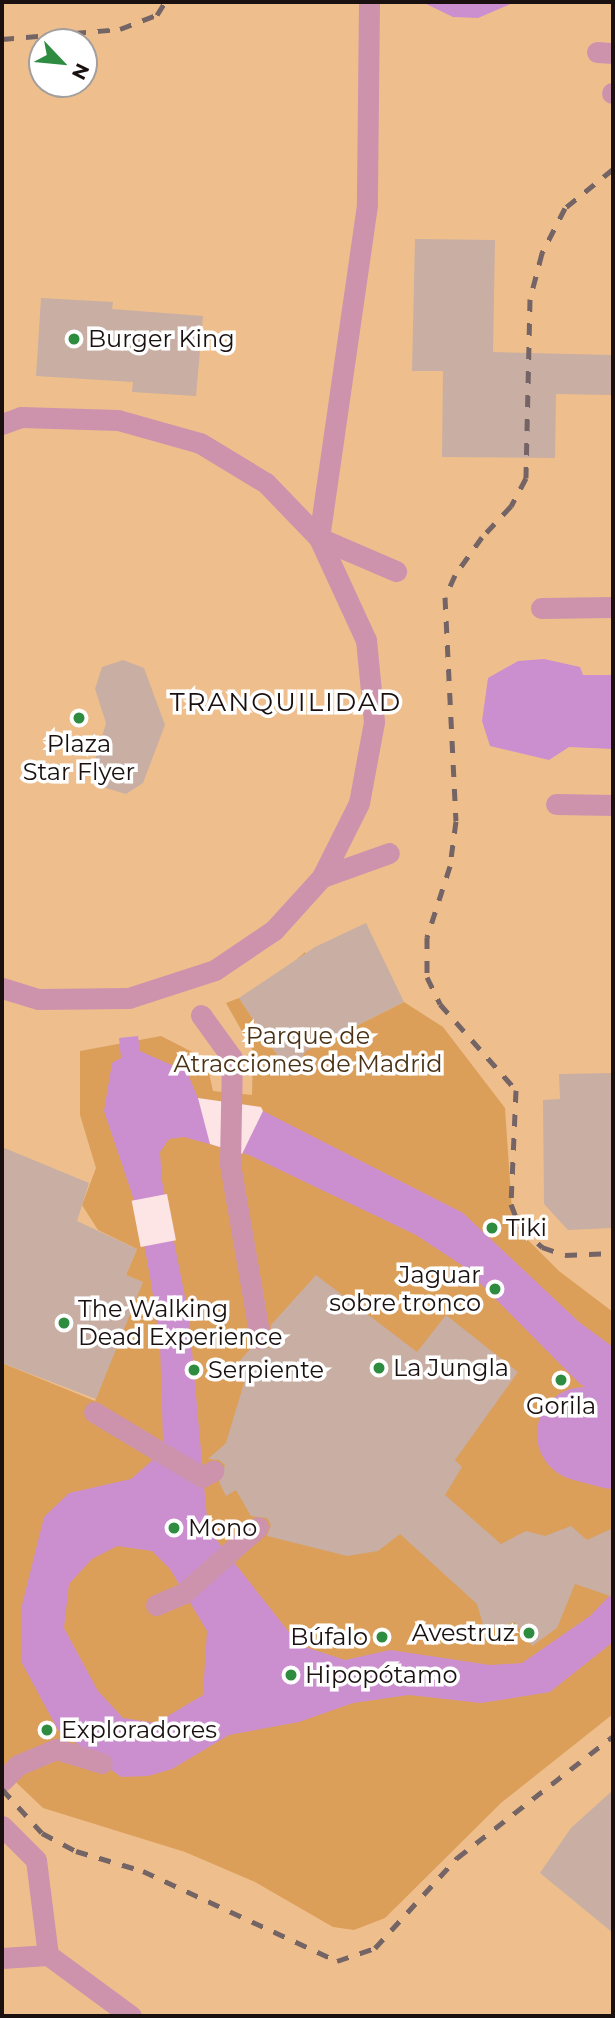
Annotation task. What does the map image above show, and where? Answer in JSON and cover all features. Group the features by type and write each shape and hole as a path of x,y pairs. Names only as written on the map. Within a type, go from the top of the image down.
{"street":[{"path":"319,538 367,205 369,2"},
{"path":"2,424 21,417 118,420 200,443 266,483 319,538 366,640 374,722 359,803 322,877 274,930 215,970 130,999 38,999 2,988"},
{"path":"319,538 397,571"},
{"path":"541,608 613,607"},
{"path":"556,804 613,805"},
{"path":"322,877 389,853"},
{"path":"201,1015 232,1058 230,1164 260,1338"},
{"path":"97,1409 159,1450 201,1470"},
{"path":"156,1605 184,1592 258,1527"},
{"path":"2,1781 18,1765 56,1749 102,1763"},
{"path":"2,1826 36,1860 48,1955"},
{"path":"2,1958 48,1955 131,2016"}],"green space":[{"name":"Parque de Atracciones de Madrid","path":"2,2 613,2 613,2016 2,2016"},
{"path":"305,952 344,1032 404,1002 443,1027 505,1108 513,1225 559,1271 613,1312 613,1714 501,1803 385,1918 354,1930 333,1927 255,1882 185,1852 43,1808 2,1769 2,1363 95,1401 142,1282 126,1275 137,1249 98,1230 82,1205 96,1168 80,1115 80,1051 161,1036 206,1059 213,1091 252,1095 253,1051 226,1003 239,998 275,1052 333,1013 297,959"}],"shaded area":[{"path":"422,2 515,2 478,18 453,17"},
{"path":"544,659 580,667 583,675 613,675 613,749 569,747 549,760 490,746 482,721 488,678 518,661"},
{"name":"La Jungla","path":"138,1036 140,1051 187,1072 198,1098 263,1111 463,1213 579,1322 613,1347 613,1404 580,1384 463,1266 416,1235 249,1155 184,1137 169,1139 160,1152 162,1181 189,1317 208,1529 299,1645 345,1660 390,1650 490,1665 522,1663 590,1616 613,1592 613,1642 550,1692 481,1703 409,1695 353,1703 299,1722 229,1735 172,1769 148,1776 121,1777 58,1730 22,1663 21,1609 44,1517 69,1493 131,1479 155,1458 163,1441 160,1344 151,1282 138,1212 104,1111 112,1063 121,1058 119,1038","holes":["117,1546 152,1551 170,1569 207,1631 203,1695 156,1723 123,1718 98,1691 64,1628 69,1584 92,1559"]}],"pier":[{"path":"198,1098 261,1107 263,1111 242,1154 210,1144"},
{"path":"167,1194 176,1240 141,1247 132,1201"}],"building":[{"path":"415,239 495,240 493,352 613,355 613,395 556,394 555,458 442,457 443,371 412,371"},
{"path":"41,298 113,302 112,309 203,316 196,396 132,392 133,382 36,376"},
{"path":"123,660 144,668 165,725 143,783 126,794 99,786 93,766 106,723 95,689 102,667"},
{"path":"366,923 404,1002 306,1051 291,1076 239,998 315,947"},
{"path":"613,1073 613,1228 568,1230 544,1204 543,1100 560,1099 559,1074"},
{"name":"The Walking Dead Experience","path":"2,1147 89,1183 77,1221 137,1249 126,1275 143,1282 96,1399 2,1363"},
{"path":"316,1275 417,1352 446,1315 518,1372 455,1460 462,1467 445,1495 501,1544 526,1531 545,1536 571,1526 587,1540 613,1528 613,1597 575,1584 557,1628 532,1646 515,1622 485,1631 477,1604 400,1534 378,1551 347,1556 267,1536 271,1525 267,1518 251,1516 236,1490 226,1496 219,1482 225,1465 219,1460 208,1459 226,1443 247,1373 237,1364 251,1348 269,1348 271,1325"},
{"path":"613,1790 613,1933 540,1873 571,1828"}],"waterway":[{"path":"584,1434 613,1442"}],"railway":[{"path":"2,39 120,29 157,15 165,2"},
{"path":"613,169 565,208 542,253 530,299 526,478 511,506 482,537 455,575 445,597 456,821 450,866 427,937 427,977 440,1004 516,1090 511,1204 520,1227 542,1247 565,1255 613,1253"},
{"path":"2,1789 42,1833 76,1851 143,1871 337,1961 375,1948 457,1858 613,1736"}],"place":[{"name":"Burger King","path":"74,339"},
{"name":"Plaza Star Flyer","path":"79,718"},
{"name":"Tiki","path":"492,1228"},
{"name":"Jaguar sobre tronco","path":"495,1289"},
{"name":"The Walking Dead Experience","path":"64,1323"},
{"name":"La Jungla","path":"379,1368"},
{"name":"Serpiente","path":"194,1370"},
{"name":"Gorila","path":"561,1380"},
{"name":"Mono","path":"174,1528"},
{"name":"Avestruz","path":"529,1633"},
{"name":"Búfalo","path":"382,1637"},
{"name":"Hipopótamo","path":"291,1675"},
{"name":"Exploradores","path":"47,1730"}],"district":[{"name":"TRANQUILIDAD","path":"286,703"}]}
